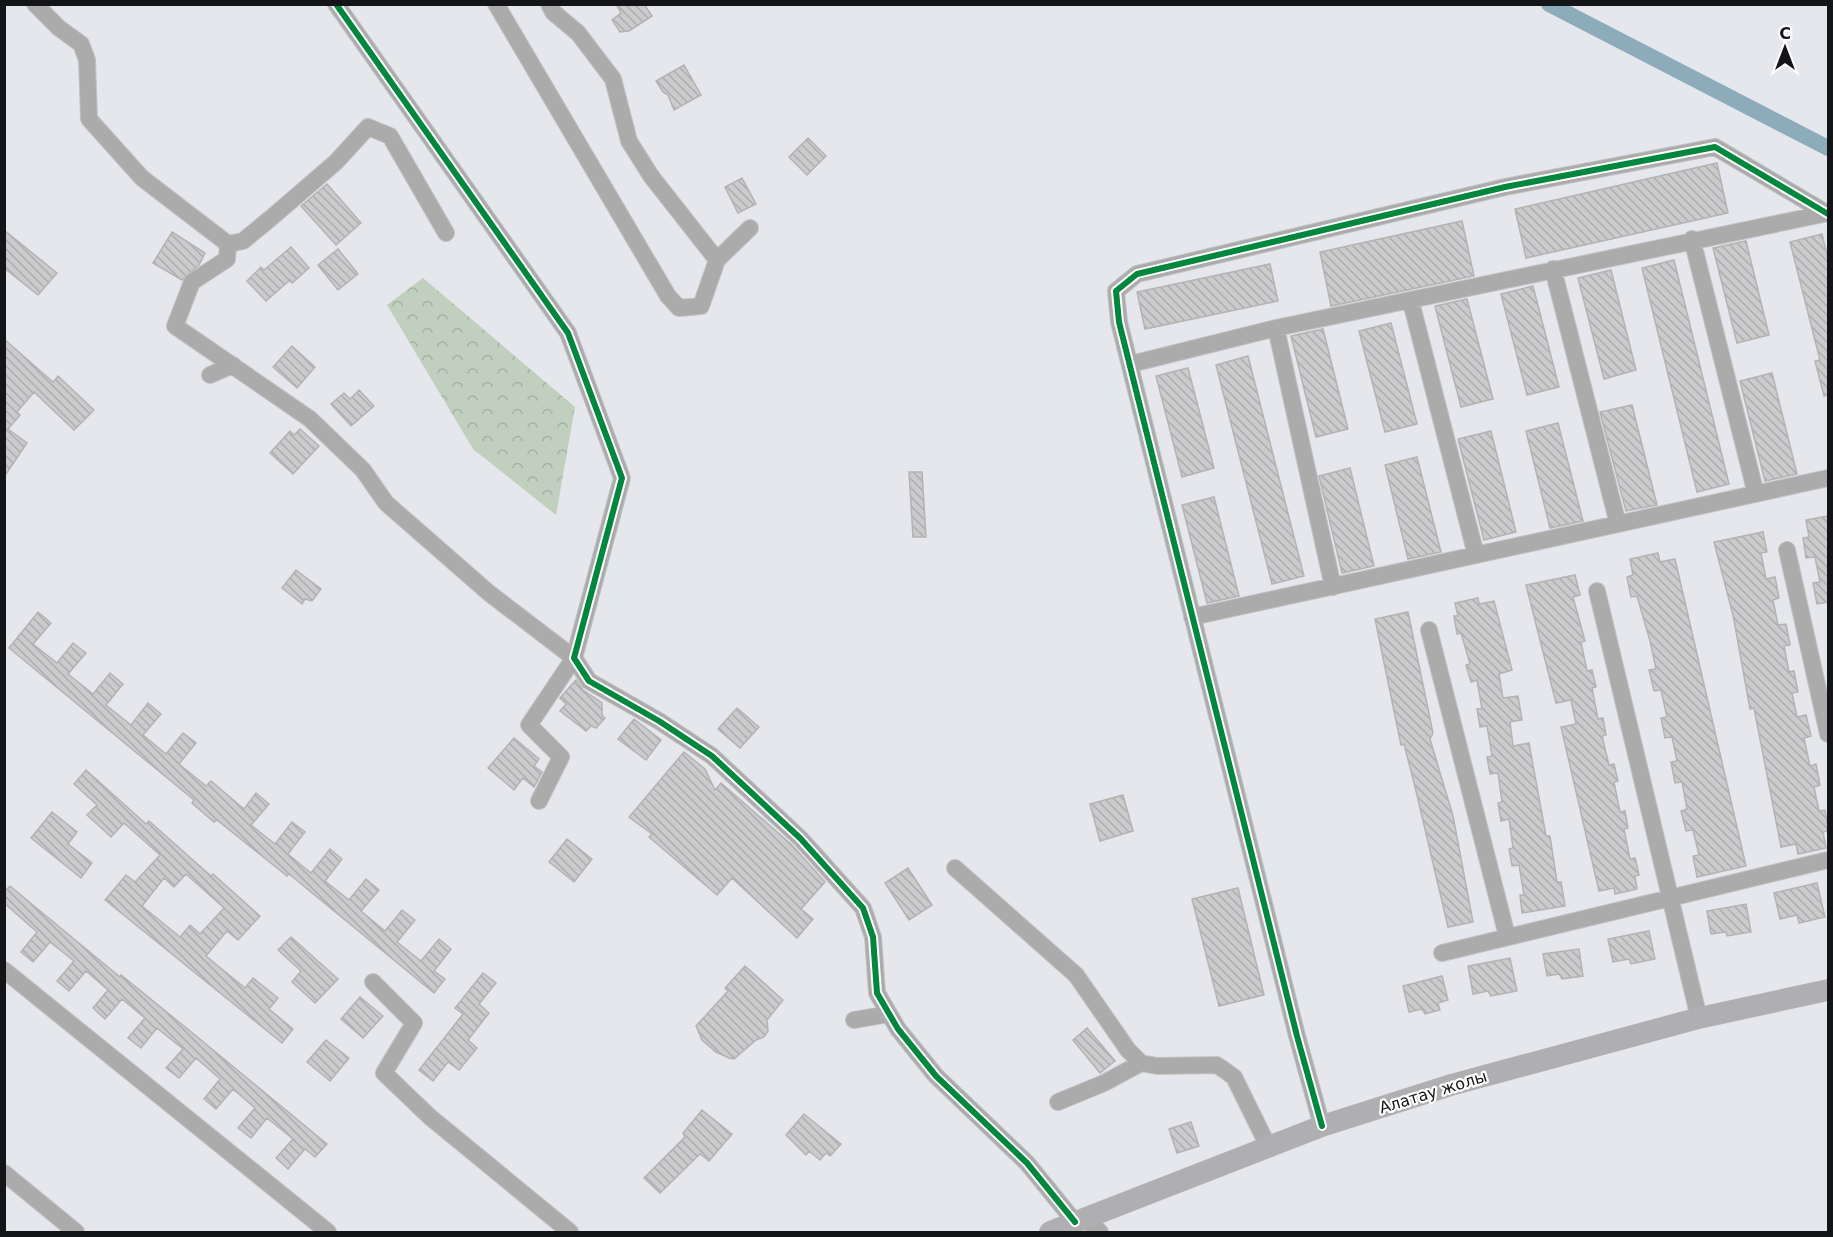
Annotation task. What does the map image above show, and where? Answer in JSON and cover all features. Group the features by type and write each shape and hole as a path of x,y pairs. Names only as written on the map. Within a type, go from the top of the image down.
{"main road":[{"name":"Алатау жолы","path":"1050,1233 1322,1126 1451,1085 1699,1018 1828,990"}],"street":[{"path":"34,4 81,45 87,60 89,118 142,178 228,244 243,241 271,218 336,162 368,128 390,136 446,233"},
{"path":"336,4 568,333 622,478 573,658 529,725 561,757 539,801"},
{"path":"496,4 668,296 679,308 701,306 717,260 750,228"},
{"path":"549,4 553,12 579,33 613,79 629,141 651,176 717,260"},
{"path":"1322,1126 1297,1036 1119,322 1116,291 1137,274 1505,187 1715,147 1828,213"},
{"path":"1131,364 1276,328 1411,302 1692,239 1828,213"},
{"path":"1692,239 1756,494"},
{"path":"228,244 227,260 192,282 175,326 310,419 363,471 386,503 489,593 573,658 589,681 659,721 712,756 816,855 863,908 873,937 877,993 898,1029 936,1076 1027,1162 1079,1220 1100,1233"},
{"path":"1553,269 1618,524"},
{"path":"1411,302 1476,555"},
{"path":"1276,328 1333,587"},
{"path":"210,375 233,365"},
{"path":"1192,617 1828,478"},
{"path":"1787,550 1828,734"},
{"path":"1597,591 1672,897 1699,1018"},
{"path":"1429,630 1507,936"},
{"path":"1443,953 1828,860"},
{"path":"955,868 1076,975 1128,1050 1141,1063 1157,1066 1217,1065 1226,1069 1234,1077 1268,1146"},
{"path":"4,970 328,1233"},
{"path":"373,982 414,1023 384,1073 430,1118 570,1233"},
{"path":"854,1020 889,1014"},
{"path":"1058,1102 1104,1083 1141,1063"},
{"path":"4,1173 76,1233"}],"green space":[{"path":"423,278 575,407 556,515 473,449 387,305"}],"building":[{"path":"616,4 644,4 652,16 629,31 620,32 612,20 621,13"},
{"path":"684,65 701,95 674,110 668,95 663,92 656,81"},
{"path":"808,138 826,156 807,175 789,157"},
{"path":"1717,163 1728,213 1526,258 1515,209"},
{"path":"742,178 756,204 738,213 725,187"},
{"path":"327,184 361,223 336,245 301,206"},
{"path":"1462,221 1474,276 1331,306 1320,252"},
{"path":"4,230 57,273 38,295 4,268"},
{"path":"172,232 205,253 199,265 182,280 153,263"},
{"path":"1822,234 1828,259 1828,395 1824,396 1815,361 1820,360 1790,242"},
{"path":"1746,241 1769,335 1737,343 1713,248"},
{"path":"291,247 309,268 292,283 290,280 266,301 247,281 261,267 264,270"},
{"path":"338,249 358,274 338,290 318,265"},
{"path":"1674,260 1729,484 1697,492 1642,268"},
{"path":"1270,264 1278,301 1145,329 1137,292"},
{"path":"1611,270 1636,370 1604,379 1578,278"},
{"path":"1533,286 1559,387 1527,395 1501,294"},
{"path":"1467,299 1493,399 1461,407 1435,306"},
{"path":"1391,323 1417,424 1385,432 1359,331"},
{"path":"1323,329 1348,429 1316,437 1291,336"},
{"path":"4,339 53,382 58,376 94,410 74,430 34,392 17,412 20,415 8,429 27,443 4,477"},
{"path":"292,346 315,367 297,388 273,367"},
{"path":"1248,356 1304,576 1272,584 1216,365"},
{"path":"1188,368 1214,468 1182,477 1156,376"},
{"path":"1772,373 1797,474 1765,481 1740,381"},
{"path":"359,390 374,406 351,426 331,404 344,393 350,399"},
{"path":"1632,405 1657,505 1626,511 1600,412"},
{"path":"1558,423 1583,521 1550,528 1526,431"},
{"path":"300,429 319,446 293,474 270,453 290,431 294,435"},
{"path":"1491,431 1516,532 1484,540 1458,439"},
{"path":"1417,457 1441,552 1408,559 1385,465"},
{"path":"1350,468 1374,566 1342,573 1319,476"},
{"path":"909,472 922,472 926,537 913,537"},
{"path":"1214,497 1239,596 1207,603 1182,505"},
{"path":"1828,516 1828,602 1817,604 1813,583 1820,582 1815,557 1806,558 1803,538 1809,537 1806,520"},
{"path":"1763,532 1767,552 1761,553 1766,579 1775,577 1779,598 1773,600 1778,625 1786,624 1790,645 1784,646 1789,672 1794,671 1798,692 1792,693 1797,717 1806,715 1811,736 1804,738 1810,766 1816,764 1820,785 1814,787 1819,811 1825,810 1828,827 1828,831 1823,832 1826,848 1798,854 1796,844 1781,847 1754,708 1750,709 1733,615 1714,542"},
{"path":"1658,553 1660,562 1675,559 1746,866 1697,877 1693,856 1699,855 1693,830 1686,831 1681,811 1687,809 1682,782 1675,783 1671,762 1677,761 1672,737 1665,738 1661,718 1667,717 1661,690 1654,691 1649,670 1656,669 1650,641 1637,596 1631,597 1627,577 1633,575 1630,559"},
{"path":"296,570 321,589 312,601 305,599 302,604 282,588"},
{"path":"1575,575 1580,595 1573,597 1585,641 1581,642 1587,671 1592,670 1596,687 1592,688 1598,719 1603,718 1606,735 1602,736 1609,765 1614,764 1618,781 1614,782 1620,812 1625,811 1628,828 1624,829 1630,859 1635,858 1639,875 1635,876 1637,889 1615,894 1614,888 1599,891 1561,727 1576,724 1571,700 1556,703 1526,585"},
{"path":"1478,598 1479,604 1494,601 1512,670 1499,674 1503,698 1518,696 1522,720 1510,722 1513,746 1529,743 1546,836 1550,836 1557,882 1561,882 1565,906 1522,913 1520,895 1524,895 1519,865 1512,866 1509,849 1513,848 1509,819 1501,821 1498,803 1502,802 1498,773 1490,774 1487,757 1492,756 1487,726 1480,727 1477,709 1482,709 1477,680 1471,682 1466,665 1470,664 1461,633 1457,634 1454,616 1458,616 1455,603"},
{"path":"38,612 51,623 33,644 57,663 73,643 86,653 68,674 93,694 110,673 123,684 106,705 131,725 148,703 161,714 143,735 166,754 183,733 196,743 179,764 206,786 211,781 244,809 256,793 269,804 251,825 275,844 292,822 305,832 288,854 311,873 330,849 342,859 325,881 349,900 366,879 379,890 361,911 385,931 402,910 415,920 397,942 421,961 439,939 451,949 434,971 445,979 434,993 289,874 287,876 217,820 214,822 192,803 194,800 9,648"},
{"path":"1408,612 1433,733 1430,739 1453,816 1473,922 1448,927 1404,744 1401,745 1375,619"},
{"path":"576,680 583,690 602,703 602,715 605,718 596,728 591,726 586,731 560,711 566,704 560,698"},
{"path":"737,708 759,727 740,748 718,729"},
{"path":"634,719 661,740 646,760 618,739"},
{"path":"514,738 539,759 534,766 542,772 534,787 523,778 514,790 488,768"},
{"path":"684,752 705,769 715,790 721,783 792,845 825,882 801,909 813,919 797,938 732,878 717,895 649,837 652,834 629,817"},
{"path":"86,770 146,824 149,821 260,916 238,940 227,931 206,956 245,988 253,978 278,998 269,1009 293,1029 282,1043 105,900 126,875 135,882 160,855 124,823 111,837 87,815 97,805 74,784","holes":["186,874 224,908 200,934 190,925 180,937 142,906 164,878 174,887"]},
{"path":"1123,795 1133,831 1100,841 1090,804"},
{"path":"52,812 77,832 68,844 92,863 81,878 31,838"},
{"path":"567,839 592,859 574,882 549,862"},
{"path":"908,868 932,905 909,920 885,883"},
{"path":"1817,883 1825,917 1799,923 1797,915 1780,919 1774,893"},
{"path":"10,886 327,1144 315,1157 305,1149 288,1169 276,1158 293,1139 267,1118 251,1138 238,1128 255,1108 233,1089 216,1109 204,1099 220,1079 196,1058 179,1078 166,1068 183,1049 157,1028 141,1048 128,1038 145,1018 122,999 105,1019 93,1008 108,990 86,971 69,991 57,981 74,961 50,942 33,962 21,952 37,932 4,903 4,892"},
{"path":"1238,888 1264,995 1219,1006 1192,899"},
{"path":"1746,904 1751,932 1727,936 1726,932 1711,934 1707,911"},
{"path":"1649,931 1655,959 1631,964 1629,959 1613,962 1608,939"},
{"path":"291,937 338,979 315,1003 292,982 301,971 278,950"},
{"path":"1579,949 1583,976 1562,979 1559,974 1547,976 1543,954"},
{"path":"1510,958 1517,991 1491,996 1488,991 1473,994 1468,966"},
{"path":"745,966 783,1000 767,1020 768,1031 764,1037 756,1040 734,1059 716,1052 702,1040 696,1026 728,991 725,988"},
{"path":"483,973 496,983 479,1004 489,1013 468,1040 477,1048 459,1070 448,1062 433,1081 419,1070 463,1014 455,1008"},
{"path":"1442,976 1448,1000 1438,1003 1440,1010 1425,1014 1422,1009 1409,1012 1403,986"},
{"path":"360,997 383,1016 363,1038 341,1019"},
{"path":"1087,1028 1115,1061 1100,1073 1073,1040"},
{"path":"326,1040 349,1058 330,1081 307,1062"},
{"path":"702,1110 732,1134 709,1161 700,1154 660,1193 644,1178 685,1137 683,1133"},
{"path":"804,1114 841,1144 830,1156 826,1153 820,1160 809,1151 806,1155 786,1135"},
{"path":"1191,1122 1199,1146 1177,1153 1169,1129"}],"waterway":[{"path":"1549,4 1828,148"}],"cycle path":[{"path":"336,4 568,333 622,478 574,658 589,681 659,721 712,756 800,838 863,908 873,937 877,993 898,1029 936,1076 1027,1163 1075,1222"},
{"path":"1322,1126 1297,1036 1119,322 1116,291 1137,274 1505,187 1715,147 1828,214"}]}
